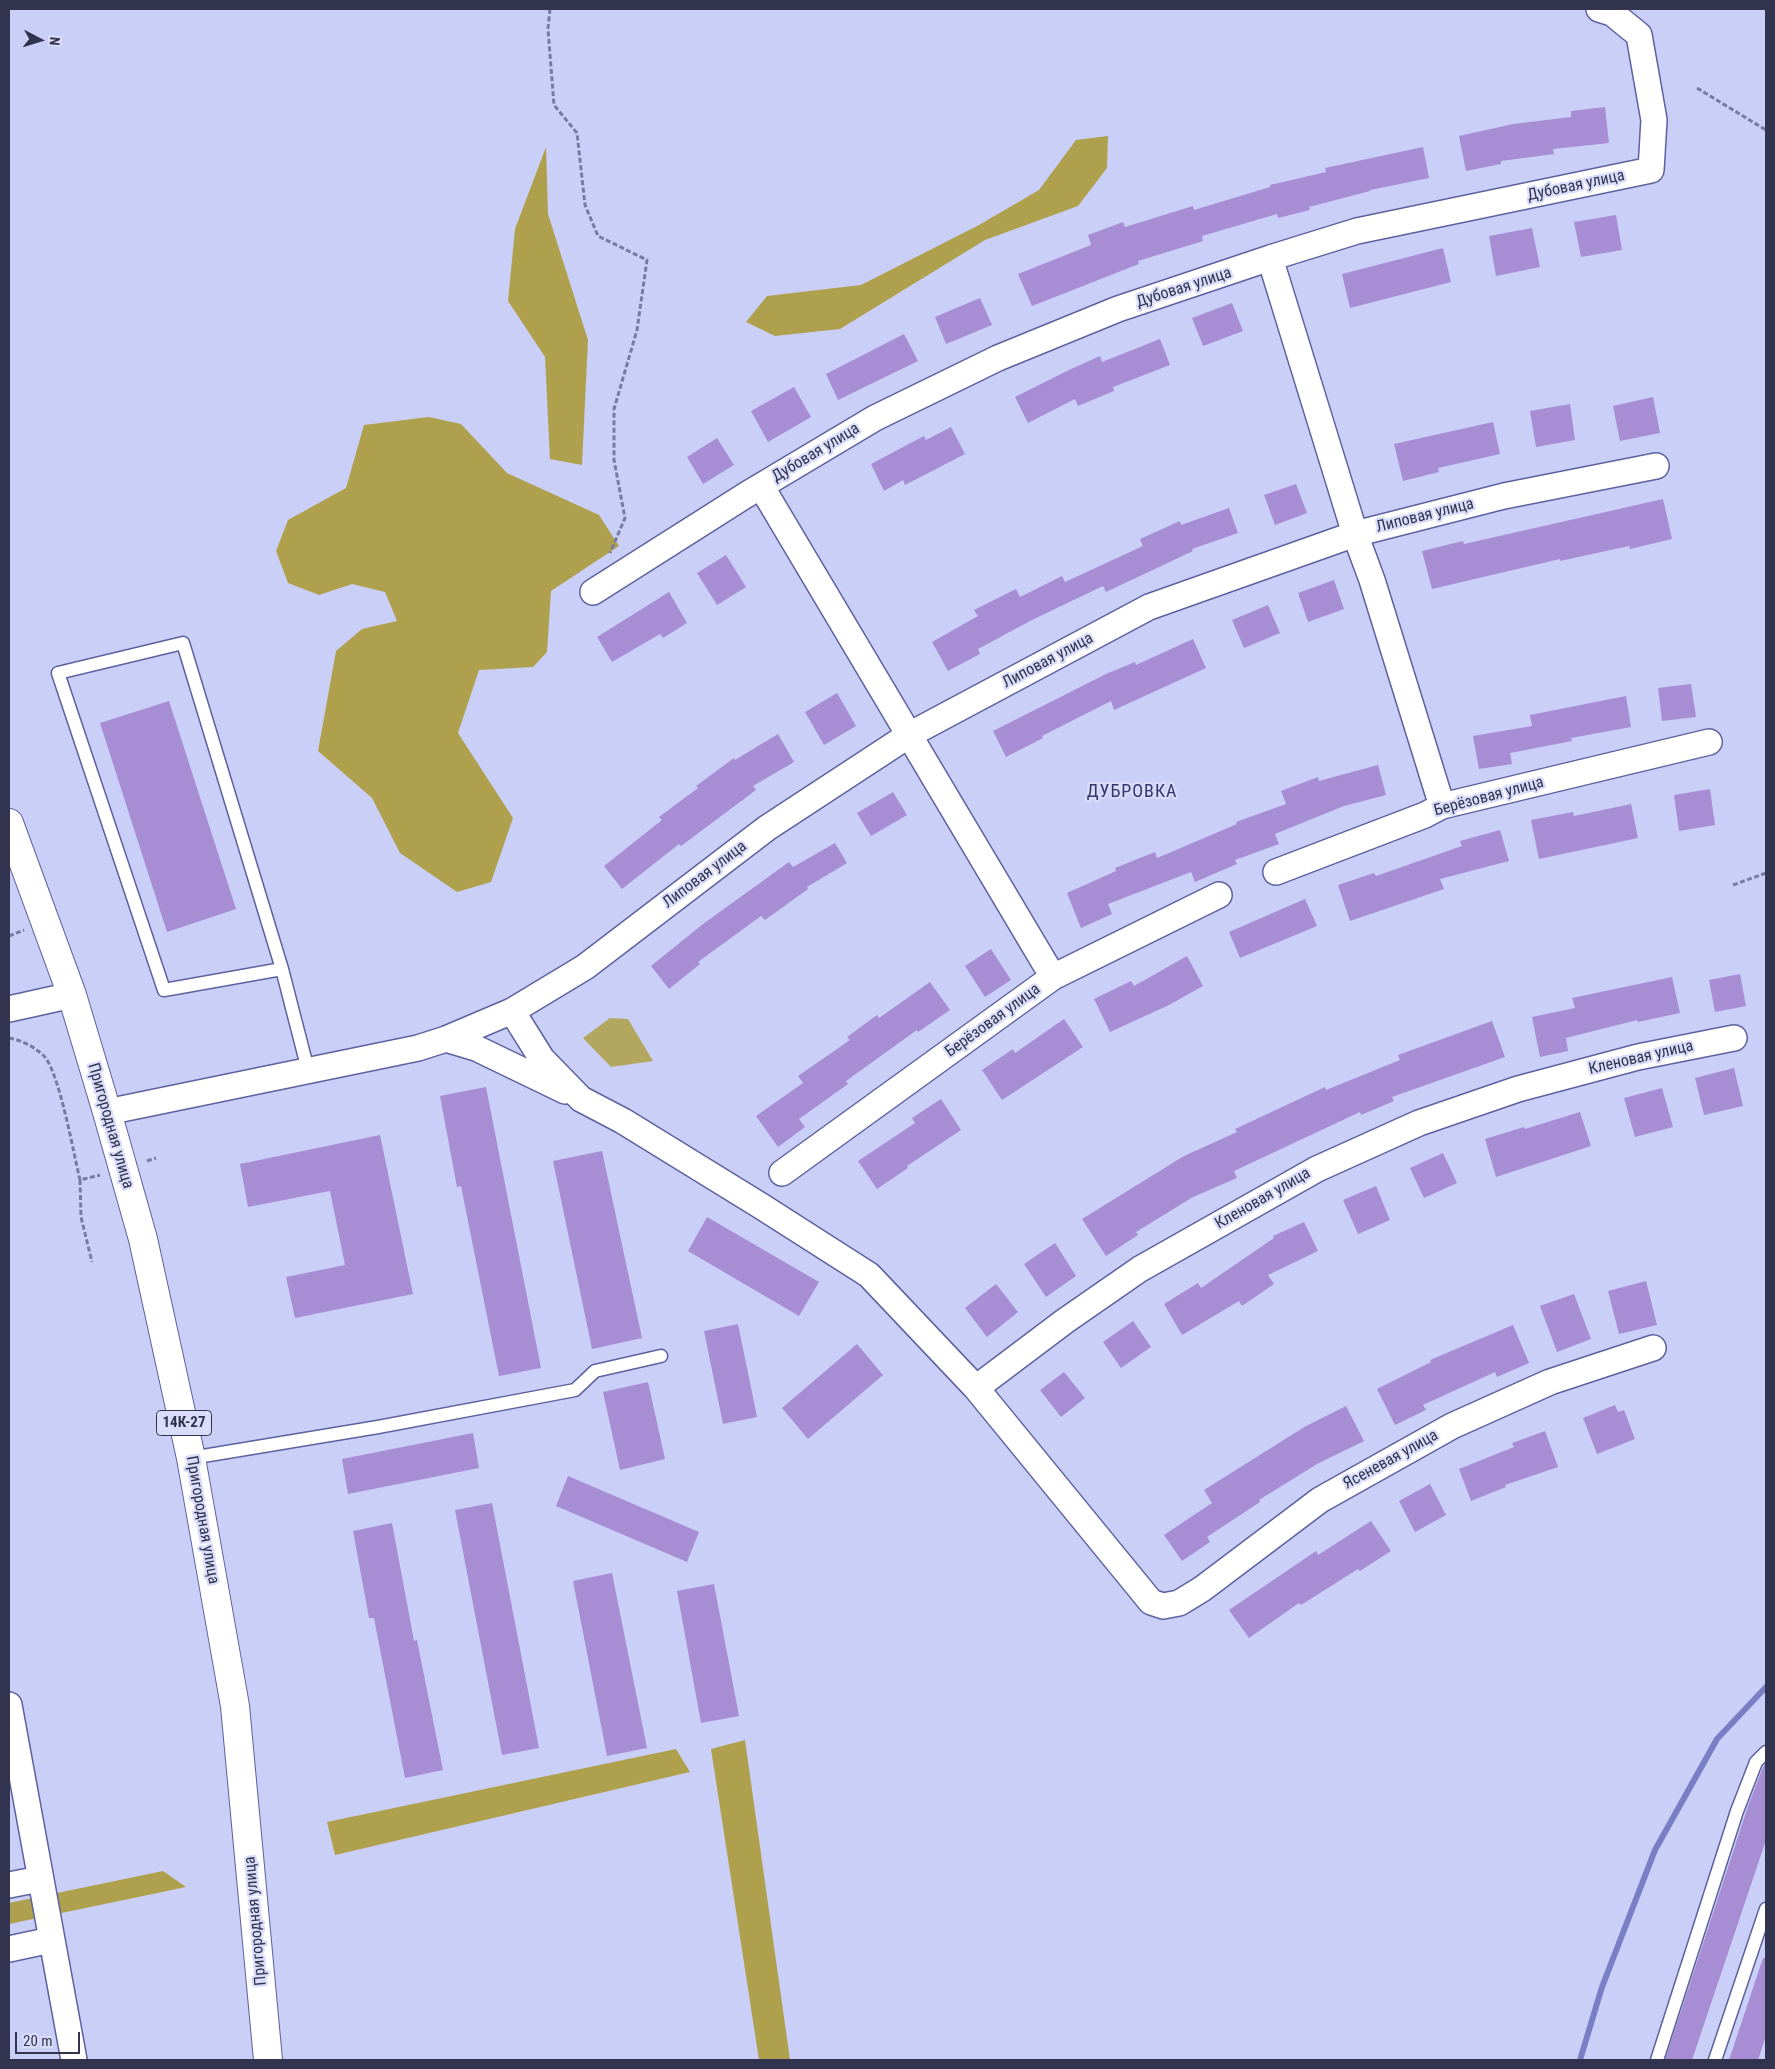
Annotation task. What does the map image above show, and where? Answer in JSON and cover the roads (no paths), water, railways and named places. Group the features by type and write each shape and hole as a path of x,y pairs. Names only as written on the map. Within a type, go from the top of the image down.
{"main road":[{"name":"Пригородная улица","path":"9,823 72,995 107,1112 143,1239 191,1458 235,1706 268,2060"}],"street":[{"name":"Дубовая улица","path":"593,592 761,486 875,418 998,358 1118,309 1357,231 1651,170 1654,120 1639,35 1612,13 1599,9"},
{"path":"1270,258 1355,534 1372,580 1442,806"},
{"name":"Липовая улица","path":"107,1112 418,1048 446,1039 512,1011 585,967 767,828 909,735 1149,607 1355,534 1504,496 1656,466"},
{"path":"761,486 1053,977"},
{"name":"Берёзовая улица","path":"1276,872 1442,806 1709,742"},
{"name":"Берёзовая улица","path":"782,1173 1053,977 1220,895"},
{"path":"9,1009 72,995"},
{"path":"512,1011 542,1059 581,1099"},
{"name":"Кленовая улица","path":"976,1388 1065,1321 1140,1269 1317,1169 1419,1123 1518,1089 1638,1057 1734,1038"},
{"path":"446,1039 476,1048 623,1121 869,1275 976,1388"},
{"name":"Ясеневая улица","path":"976,1388 1151,1602 1164,1606 1179,1603 1202,1589 1320,1500 1452,1426 1550,1382 1653,1348"},
{"path":"9,1705 74,2060"},
{"path":"9,1885 40,1879"},
{"path":"9,1949 51,1940"}],"lane":[{"path":"282,969 164,990 58,673 183,643 282,969 308,1070"},
{"path":"191,1458 378,1427 575,1390 595,1371 661,1356"},
{"path":"1657,2060 1737,1811 1756,1762 1766,1752"},
{"path":"1715,2060 1766,1909"}],"waterway":[{"path":"1580,2060 1602,1987 1655,1850 1717,1739 1766,1687"}],"district":[{"name":"ДУБРОВКА","path":"1132,792"}]}
